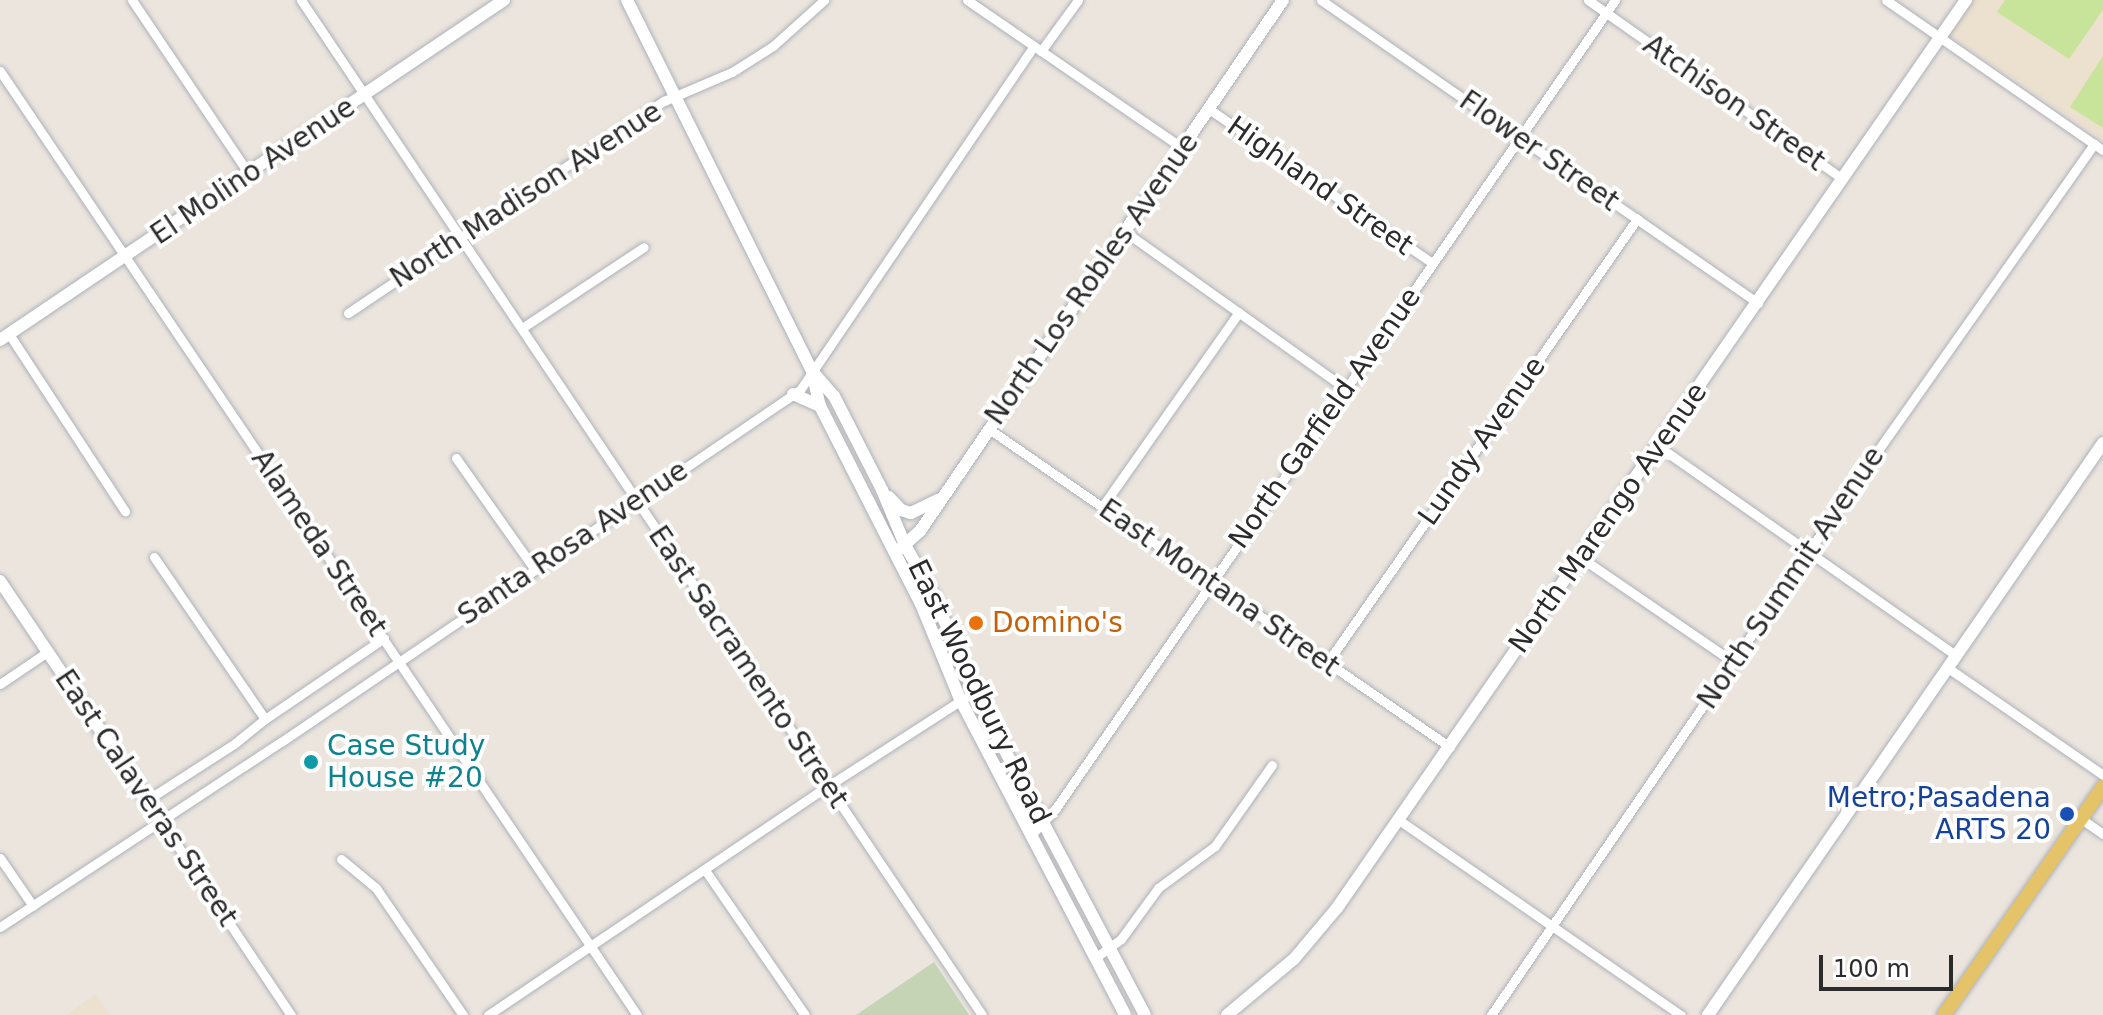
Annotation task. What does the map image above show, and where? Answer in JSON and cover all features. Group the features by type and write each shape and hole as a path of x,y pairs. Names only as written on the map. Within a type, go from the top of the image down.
{"main road":[{"path":"1944,1015 2103,787"}],"street":[{"path":"132,0 249,174"},
{"name":"East Sacramento Street","path":"301,0 982,1015"},
{"name":"El Molino Avenue","path":"4,337 365,96 488,4 504,0"},
{"name":"East Woodbury Road","path":"627,0 812,371 820,406 899,548 949,628 974,692 1145,1015"},
{"name":"North Madison Avenue","path":"348,313 664,101 675,99 732,72 773,46 824,0"},
{"name":"Highland Street","path":"967,0 1182,148"},
{"name":"Santa Rosa Avenue","path":"0,927 793,394 1038,48 1078,0"},
{"name":"North Los Robles Avenue","path":"899,548 918,533 1283,0"},
{"name":"Flower Street","path":"1321,0 1758,303"},
{"name":"Atchison Street","path":"1588,0 1841,178"},
{"name":"North Garfield Avenue","path":"1032,834 1211,583 1615,0"},
{"path":"1886,0 2099,147"},
{"name":"North Marengo Avenue","path":"1227,1015 1262,988 1313,938 1399,820 1966,0"},
{"name":"Alameda Street","path":"0,71 637,1015"},
{"name":"Highland Street","path":"1209,109 1432,263"},
{"name":"North Summit Avenue","path":"1491,1015 1977,307 2099,147"},
{"name":"Lundy Avenue","path":"1327,663 1637,219"},
{"path":"1124,231 1345,388"},
{"path":"522,328 644,247"},
{"path":"1102,507 1239,312"},
{"path":"4,337 125,511"},
{"name":"East Woodbury Road","path":"812,371 834,396 882,490 899,548 960,699 1125,1015"},
{"path":"793,394 820,406"},
{"name":"East Montana Street","path":"989,429 1450,747"},
{"path":"1708,1015 2103,443"},
{"path":"1658,446 1957,656"},
{"path":"456,458 535,570"},
{"path":"882,490 901,510 911,513 941,499"},
{"path":"154,557 265,719"},
{"path":"1580,557 1735,663"},
{"name":"East Calaveras Street","path":"0,581 291,1015"},
{"path":"935,634 949,628"},
{"path":"147,800 234,744 265,719 384,638"},
{"path":"0,684 47,652"},
{"path":"1948,668 2103,775"},
{"path":"488,1015 592,948 828,786 974,692"},
{"path":"1095,958 1121,939 1158,888 1215,846 1272,765"},
{"path":"2080,818 2103,834"},
{"path":"1399,820 1681,1015"},
{"path":"0,858 33,906"},
{"path":"341,859 376,888 463,1015"},
{"path":"705,870 805,1015"}],"shaded area":[{"path":"1972,0 2103,0 2103,140 1948,34"},
{"path":"96,994 110,1015 66,1015"}],"green space":[{"path":"2005,0 2103,0 2103,10 2069,59 1997,12"},
{"path":"2103,56 2103,128 2070,107"},
{"path":"934,962 969,1015 856,1015"}],"place":[{"name":"Domino's","path":"976,623"},
{"name":"Case Study House #20","path":"311,762"},
{"name":"Metro;Pasadena ARTS 20","path":"2067,814"}]}
